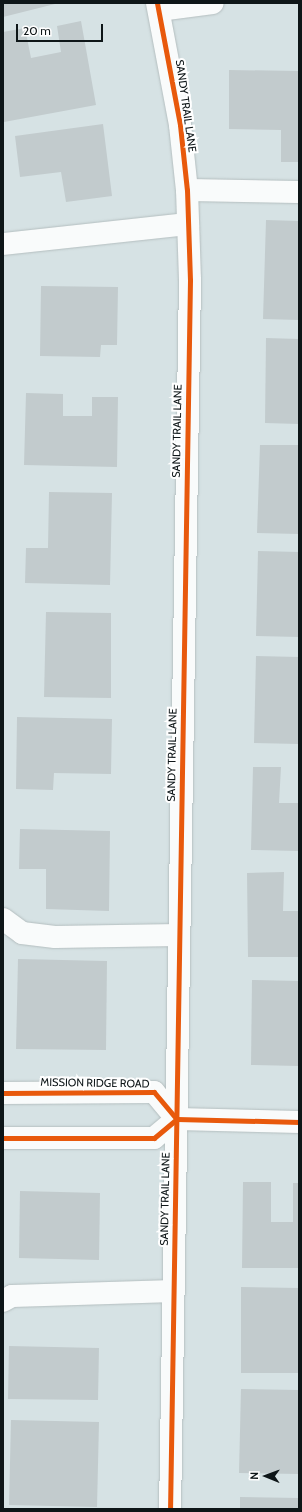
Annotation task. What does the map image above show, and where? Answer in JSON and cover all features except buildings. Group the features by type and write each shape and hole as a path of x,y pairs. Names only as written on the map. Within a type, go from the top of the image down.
{"street":[{"path":"158,6 213,3"},
{"name":"SANDY TRAIL LANE","path":"158,6 172,71 187,190 190,296 170,1509"},
{"path":"187,190 299,192"},
{"path":"3,244 188,224"},
{"path":"3,919 22,933 55,937 179,935"},
{"name":"MISSION RIDGE ROAD","path":"3,1093 154,1092 177,1119"},
{"path":"3,1138 154,1138 177,1119 299,1122"},
{"path":"3,1301 12,1296 174,1291"}],"cycle path":[{"path":"157,3 180,125 187,190 190,280 170,1509"},
{"path":"3,1093 154,1092 177,1119"},
{"path":"3,1138 154,1138 177,1119 299,1122"}]}
